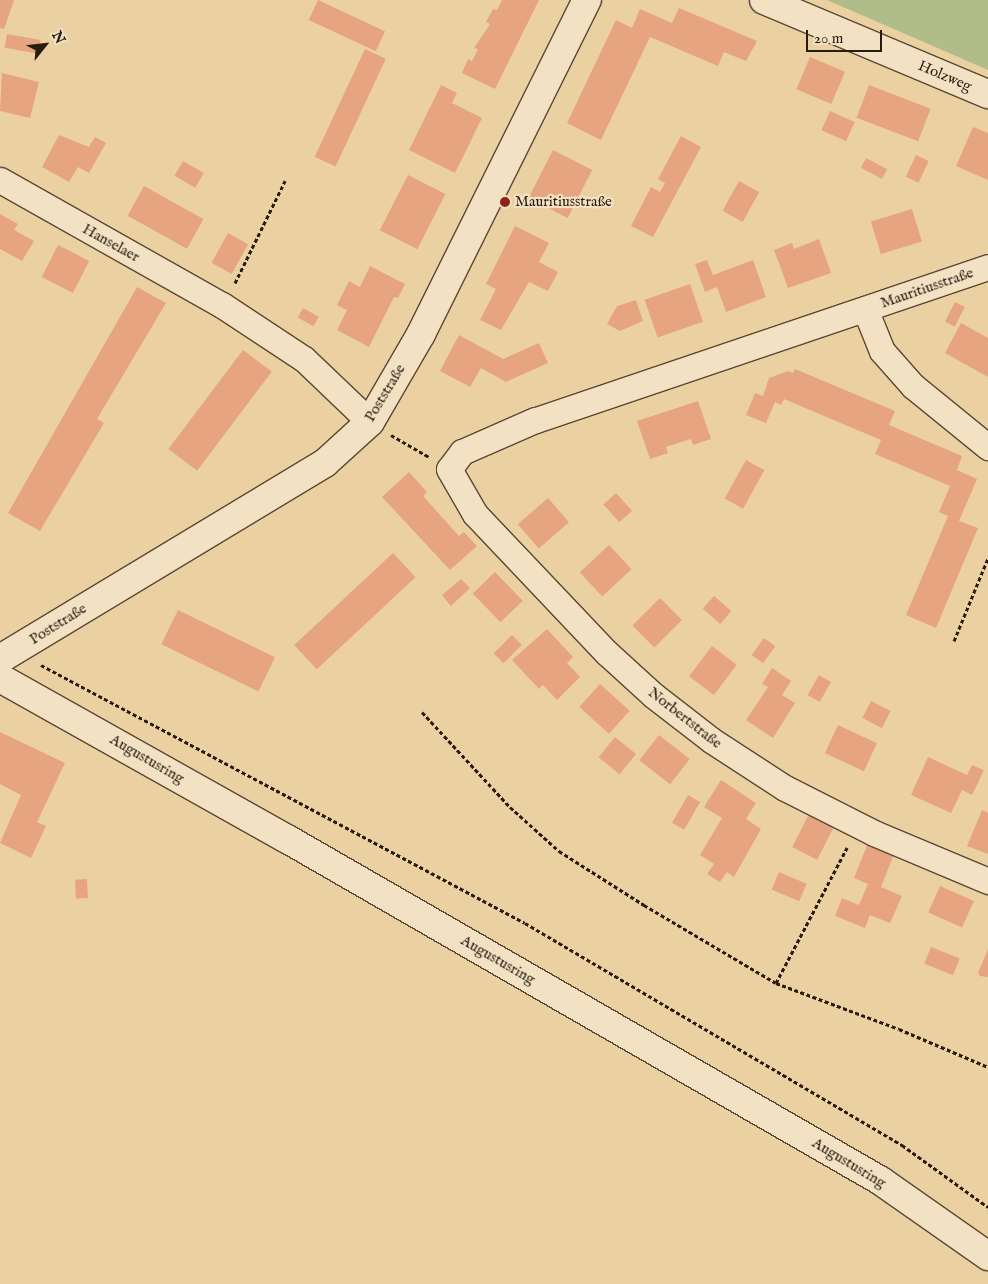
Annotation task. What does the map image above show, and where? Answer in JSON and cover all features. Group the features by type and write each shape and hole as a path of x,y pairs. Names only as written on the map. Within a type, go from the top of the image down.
{"street":[{"name":"Poststraße","path":"7,655 325,463 370,422 421,334 587,0"},
{"name":"Holzweg","path":"764,0 988,94"},
{"name":"Hanselaer","path":"0,180 222,305 304,359 370,422"},
{"name":"Mauritiusstraße","path":"449,469 462,452 535,420 988,266"},
{"name":"Mauritiusstraße","path":"865,309 882,352 913,386 988,447"},
{"name":"Norbertstraße","path":"449,469 475,514 607,653 653,695 711,740 785,788 859,826 988,881"},
{"name":"Augustusring","path":"0,678 246,815 881,1181 988,1256"}],"path":[{"path":"222,305 285,181"},
{"path":"370,422 449,469"},
{"path":"954,641 988,558"},
{"path":"7,655 525,923 902,1144 988,1207"},
{"path":"422,712 510,807 559,851 776,984 899,1029 988,1067"},
{"path":"776,984 859,826"}],"green space":[{"path":"827,0 988,0 988,70"}],"building":[{"path":"0,0 14,0 4,29 0,28"},
{"path":"318,0 385,31 376,51 309,20"},
{"path":"502,0 539,0 495,89 462,73 468,59 472,61 478,49 474,48 490,24 486,22 493,9 497,10"},
{"path":"679,8 757,41 746,61 724,52 718,66 650,37 601,140 567,123 616,20 632,28 640,9 672,23"},
{"path":"7,34 40,40 38,54 5,48"},
{"path":"365,49 386,59 336,167 315,157"},
{"path":"810,57 845,72 831,104 796,89"},
{"path":"2,73 39,82 30,118 0,111"},
{"path":"441,85 457,93 452,103 482,118 455,173 409,150"},
{"path":"869,85 931,109 918,141 856,118"},
{"path":"830,111 855,122 846,141 821,130"},
{"path":"973,127 988,133 988,180 956,166"},
{"path":"59,135 89,147 95,137 106,143 89,173 78,167 69,182 42,167"},
{"path":"681,136 701,147 653,237 631,226 651,187 660,192 665,183 658,179"},
{"path":"553,150 592,170 568,218 528,198"},
{"path":"916,155 929,161 919,183 906,177"},
{"path":"866,158 887,169 882,179 861,168"},
{"path":"183,161 204,173 195,188 174,176"},
{"path":"408,175 445,194 417,249 380,230"},
{"path":"739,181 759,192 743,222 723,211"},
{"path":"144,186 203,219 187,249 128,216"},
{"path":"912,209 922,242 881,254 871,222"},
{"path":"0,214 18,224 14,230 34,241 22,261 0,249"},
{"path":"515,226 549,243 539,262 558,272 548,291 529,282 501,330 480,320 496,289 486,284"},
{"path":"228,233 248,244 232,274 212,263"},
{"path":"819,239 831,273 788,288 774,250 792,243 794,249"},
{"path":"58,245 89,261 73,293 42,277"},
{"path":"707,260 713,275 753,260 766,297 726,312 717,287 705,292 695,264"},
{"path":"370,266 405,284 398,298 394,297 369,347 337,330 347,310 337,305 349,281 360,287"},
{"path":"690,284 703,322 658,337 645,300"},
{"path":"137,287 166,303 97,419 104,423 40,531 8,513"},
{"path":"636,300 643,321 620,331 607,324 617,306"},
{"path":"955,302 965,307 955,327 945,322"},
{"path":"303,308 319,317 313,326 298,318"},
{"path":"961,323 988,338 988,377 945,353"},
{"path":"459,335 503,359 539,343 548,363 506,382 481,368 470,387 440,371"},
{"path":"243,350 272,372 197,471 168,449"},
{"path":"795,369 895,411 889,425 962,456 957,470 977,479 959,521 978,528 936,628 906,615 948,516 939,512 950,486 875,454 881,440 784,399 781,405 775,402 766,423 746,415 755,393 763,396 769,378 788,371 793,373"},
{"path":"698,401 711,439 693,445 691,439 678,443 666,447 668,453 650,459 637,421"},
{"path":"746,460 764,470 743,509 725,498"},
{"path":"409,472 427,492 423,496 459,536 464,532 477,546 450,570 382,497"},
{"path":"616,493 632,511 619,522 603,504"},
{"path":"548,498 569,522 539,548 518,524"},
{"path":"609,545 632,569 602,596 580,572"},
{"path":"393,553 416,577 317,669 294,645"},
{"path":"495,572 523,601 500,622 473,594"},
{"path":"461,579 470,588 451,606 442,595"},
{"path":"714,596 731,611 720,624 703,609"},
{"path":"660,598 682,620 654,647 632,626"},
{"path":"178,610 275,657 258,691 161,644"},
{"path":"547,629 573,657 567,663 580,677 557,700 543,685 539,689 512,660"},
{"path":"512,635 522,645 504,663 494,653"},
{"path":"764,638 775,646 763,663 752,655"},
{"path":"712,646 737,665 714,695 689,676"},
{"path":"772,668 791,681 782,695 795,703 773,738 746,720 768,687 762,684"},
{"path":"819,675 831,682 820,702 808,695"},
{"path":"600,684 630,711 609,734 579,707"},
{"path":"871,701 891,711 882,728 862,718"},
{"path":"838,725 877,743 864,771 825,753"},
{"path":"0,732 65,763 37,822 46,826 31,858 0,843 21,795 0,784"},
{"path":"659,735 690,759 670,784 639,760"},
{"path":"615,737 636,754 620,774 599,757"},
{"path":"928,757 967,775 972,765 984,770 972,795 962,790 951,813 911,795"},
{"path":"721,780 756,803 746,819 761,829 734,877 727,872 720,882 707,874 714,864 700,855 722,818 704,807"},
{"path":"688,795 700,802 684,830 672,823"},
{"path":"982,810 988,813 988,854 967,846"},
{"path":"809,814 834,827 817,860 792,847"},
{"path":"868,843 894,854 881,887 902,896 890,923 870,915 865,928 835,916 842,898 859,905 868,884 854,878"},
{"path":"779,872 807,884 799,901 772,889"},
{"path":"87,879 88,898 76,899 75,880"},
{"path":"940,886 974,901 962,928 928,912"},
{"path":"931,947 960,959 953,975 924,964"},
{"path":"988,949 988,977 980,976 978,973"}],"place":[{"name":"Mauritiusstraße","path":"505,202"}]}
